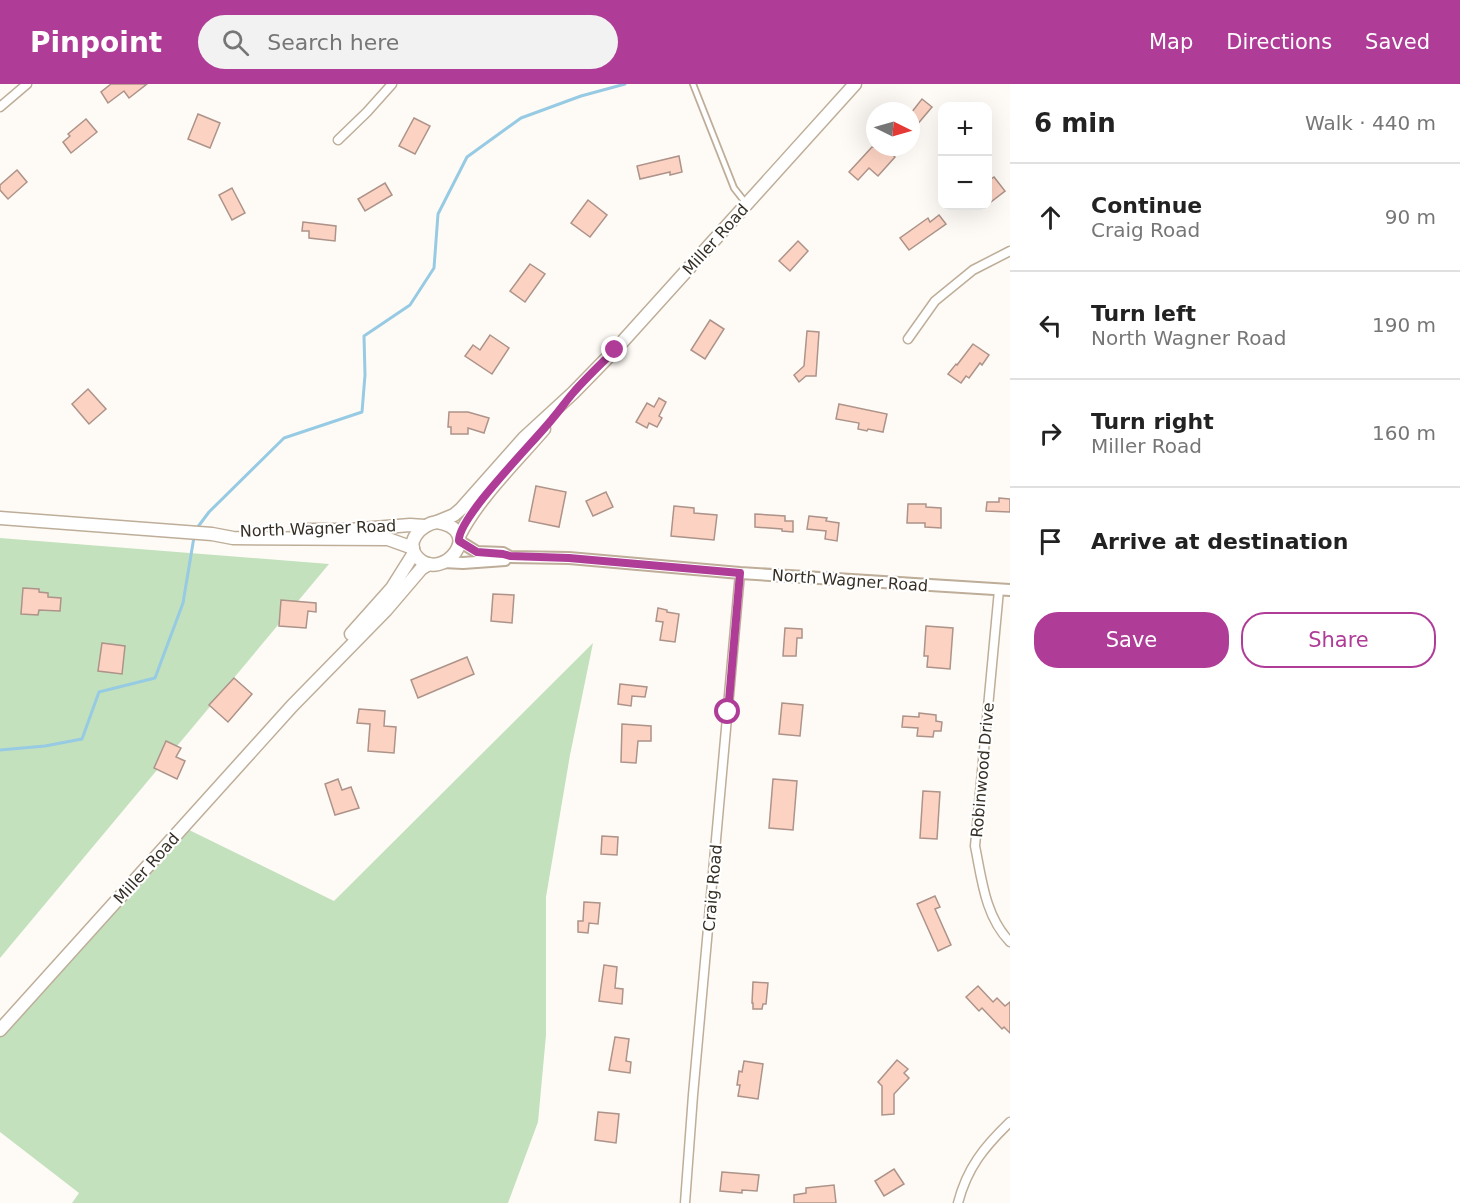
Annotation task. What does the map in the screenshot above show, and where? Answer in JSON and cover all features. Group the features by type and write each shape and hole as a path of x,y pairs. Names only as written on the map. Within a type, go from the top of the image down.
{"main road":[{"name":"Miller Road","path":"431,524 454,515 524,438 615,350 855,84"},
{"name":"Miller Road","path":"459,539 464,525 480,502 573,393"},
{"name":"North Wagner Road","path":"0,518 207,533 349,530 431,524"},
{"path":"431,524 454,528 459,539 455,554 451,559 443,562 429,564 419,559 413,550 419,530 431,524"},
{"name":"North Wagner Road","path":"207,533 233,538 388,539 413,550"},
{"name":"Miller Road","path":"292,706 306,686 392,588 413,550"},
{"name":"Miller Road","path":"0,1030 292,706 386,610 421,569 429,564"}],"street":[{"path":"0,107 27,84"},
{"path":"338,140 392,84"},
{"path":"908,339 935,301 973,270 1010,251"},
{"name":"North Wagner Road","path":"459,539 477,552 510,556 569,558 740,573 1004,590"},
{"name":"North Wagner Road","path":"443,562 505,560 510,556"},
{"name":"Craig Road","path":"685,1203 740,573"},
{"name":"Robinwood Drive","path":"1004,590 975,846 990,912 1002,934 1010,942"},
{"path":"958,1203 972,1164 1010,1122"}],"lane":[{"path":"693,84 734,188 747,204"}],"green space":[{"path":"0,538 329,564 0,958"},
{"path":"593,643 570,755 546,897 546,1035 538,1122 508,1203 72,1203 79,1193 0,1132 0,1032 183,827 334,901"}],"building":[{"path":"111,84 147,84 129,98 124,91 108,103 101,92"},
{"path":"922,99 932,107 920,121 920,102"},
{"path":"198,114 220,123 210,148 188,139"},
{"path":"414,118 430,126 415,154 399,146"},
{"path":"86,119 97,132 71,153 63,142 70,136 68,134"},
{"path":"866,154 866,156 895,157 878,176 869,168 858,180 849,172"},
{"path":"679,156 682,172 670,175 670,172 640,179 637,166"},
{"path":"17,170 27,182 8,199 0,190 0,185"},
{"path":"994,177 1005,191 992,201 992,178"},
{"path":"385,183 392,195 365,211 358,199"},
{"path":"232,188 245,213 232,220 219,195"},
{"path":"588,200 607,215 590,237 571,223"},
{"path":"939,215 946,224 909,250 900,238 928,218 930,222"},
{"path":"303,222 336,226 335,241 309,238 309,231 302,231"},
{"path":"798,241 808,251 790,271 779,261"},
{"path":"530,264 545,274 525,302 510,291"},
{"path":"710,320 724,329 705,359 691,350"},
{"path":"807,331 819,332 816,376 806,376 799,382 794,375 804,366"},
{"path":"490,335 509,348 492,374 465,356 473,345 480,350"},
{"path":"973,344 989,355 969,378 966,376 961,383 948,374"},
{"path":"88,389 106,409 89,424 72,404"},
{"path":"659,398 666,402 659,416 662,418 657,427 649,423 647,428 636,422 647,403 654,407"},
{"path":"839,404 887,414 883,432 858,429 859,423 836,419"},
{"path":"449,412 468,412 489,418 484,433 468,428 468,434 451,434 451,427 448,427"},
{"path":"536,486 566,492 559,527 529,521"},
{"path":"606,492 613,507 593,516 586,501"},
{"path":"999,498 1010,499 1010,512 986,511 987,502 999,502"},
{"path":"908,504 926,504 926,507 941,508 941,528 925,527 925,523 907,523"},
{"path":"674,506 694,508 694,513 717,515 714,540 671,536"},
{"path":"755,514 785,516 785,521 793,521 793,532 755,527"},
{"path":"809,516 827,518 826,521 839,523 837,541 825,539 826,531 807,529"},
{"path":"23,588 39,589 39,592 48,593 48,597 61,598 60,611 39,610 38,615 21,614"},
{"path":"493,594 514,595 512,623 491,621"},
{"path":"281,600 316,603 316,612 308,611 306,628 279,626"},
{"path":"658,608 679,614 675,642 660,640 663,622 656,621"},
{"path":"926,626 953,628 950,669 927,667 928,656 924,656"},
{"path":"785,628 802,629 802,638 797,638 796,656 783,656"},
{"path":"102,643 125,646 122,674 98,671"},
{"path":"467,657 474,674 418,698 411,680"},
{"path":"234,678 252,694 228,722 209,705"},
{"path":"620,684 647,687 645,697 632,696 631,706 618,704"},
{"path":"782,703 803,705 800,736 779,734"},
{"path":"359,709 385,711 384,726 396,727 394,753 368,751 370,724 357,723"},
{"path":"919,713 936,715 936,721 942,722 941,731 934,731 933,737 917,736 918,728 902,727 903,716 919,717"},
{"path":"622,724 651,726 651,741 638,741 636,763 621,762"},
{"path":"166,741 181,748 176,757 185,761 177,779 154,768"},
{"path":"338,779 342,790 351,787 359,808 335,815 325,784"},
{"path":"773,779 797,781 793,830 769,828"},
{"path":"923,791 940,792 937,839 920,838"},
{"path":"602,836 618,837 617,855 601,854"},
{"path":"935,896 940,907 935,909 951,945 938,951 917,904"},
{"path":"584,902 600,903 598,924 589,923 588,933 578,932 578,921 583,921"},
{"path":"604,965 617,967 615,988 623,989 622,1004 599,1001"},
{"path":"753,982 768,983 766,1004 763,1004 762,1009 753,1009"},
{"path":"978,986 993,1002 997,998 1005,1006 1010,1002 1010,1033 1004,1027 1002,1029 982,1008 979,1011 966,997"},
{"path":"615,1037 629,1039 626,1061 631,1062 630,1073 609,1070"},
{"path":"897,1060 908,1069 904,1073 909,1078 894,1094 894,1114 882,1115 882,1086 878,1082"},
{"path":"744,1061 763,1064 758,1099 738,1096 739,1071 742,1072"},
{"path":"598,1112 619,1114 616,1143 595,1140"},
{"path":"894,1169 904,1184 884,1196 875,1181"},
{"path":"722,1172 759,1175 757,1191 742,1190 742,1193 720,1191"},
{"path":"834,1185 836,1203 794,1203 794,1195 806,1193 806,1188"}],"waterway":[{"path":"197,528 209,512 284,438 362,412 365,375 364,336 410,305 434,268 438,214 467,157 521,118 581,96 625,84"},
{"path":"0,750 45,746 82,739 99,692 155,678 183,603 194,537"}],"route":[{"path":"615,350 573,393 480,502 464,525 459,541 477,552 489,554 569,558 740,573 728,712"}]}
